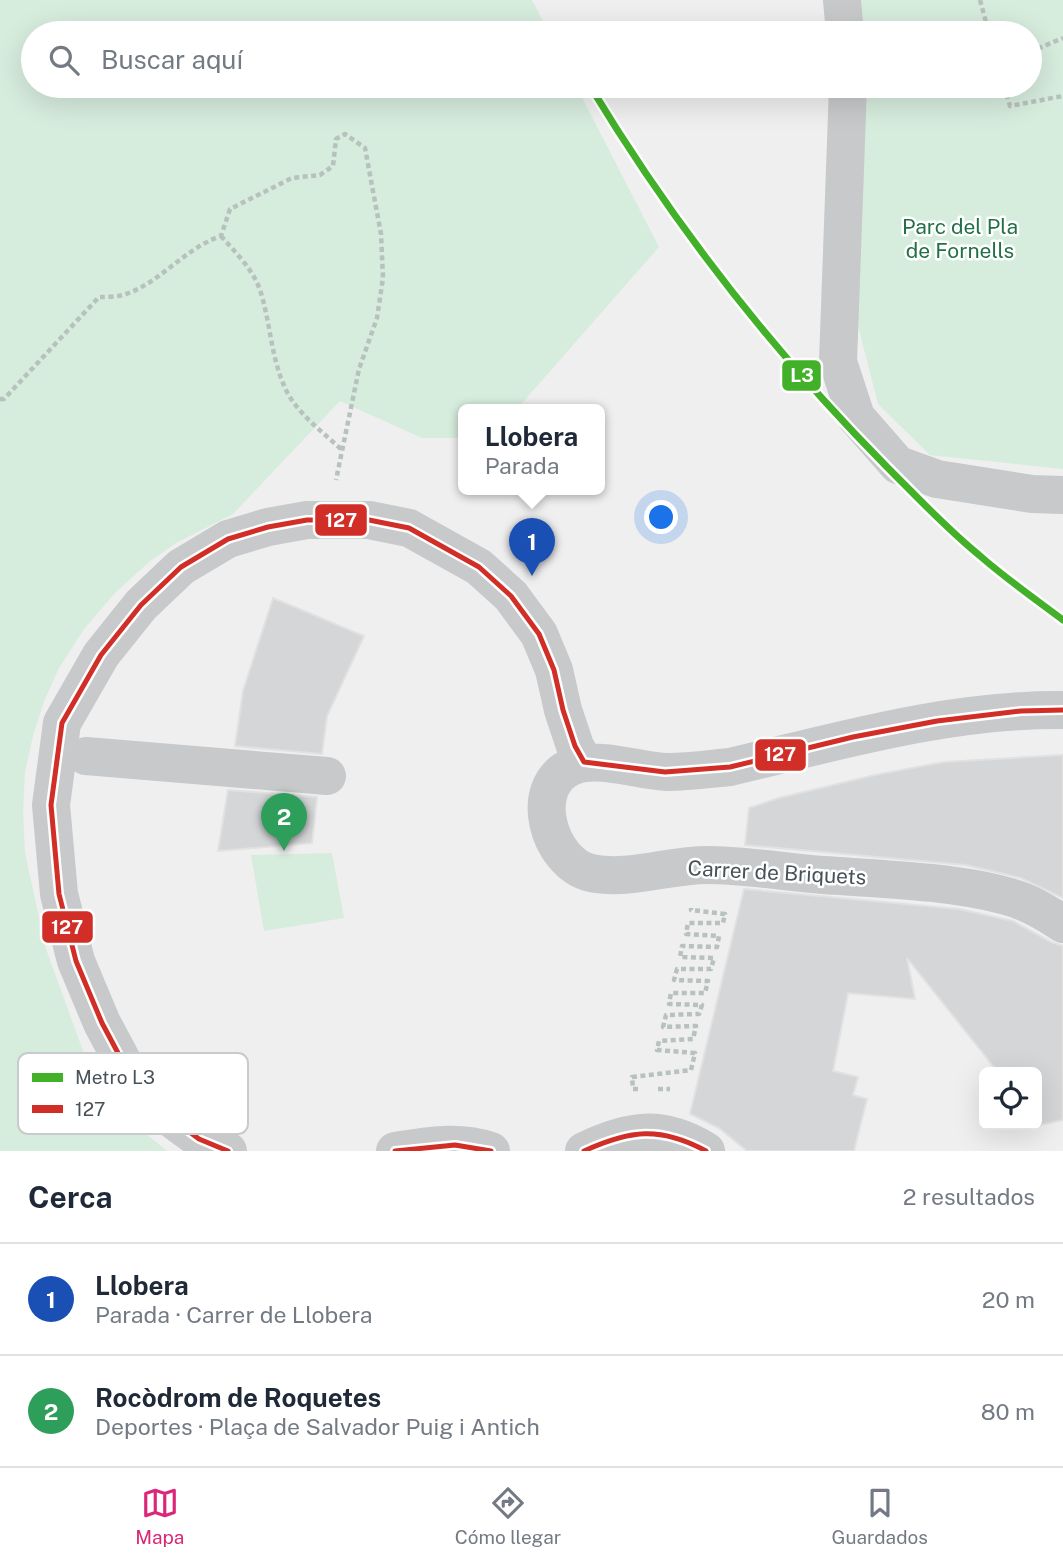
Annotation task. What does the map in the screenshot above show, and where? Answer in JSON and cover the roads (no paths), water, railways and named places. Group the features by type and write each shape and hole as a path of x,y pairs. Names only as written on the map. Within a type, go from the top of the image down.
{"street":[{"path":"842,0 844,21"},
{"path":"848,98 838,362 856,417 898,465 937,480 1032,494 1063,495"},
{"path":"118,1053 76,961 59,894 51,805 62,723 101,655 141,605 181,567 228,539 268,527 307,520 369,520 409,528 479,567 511,596 539,634 554,670 575,746 584,762 665,772 730,767 942,719 1020,709 1063,710"},
{"path":"86,756 327,776"},
{"name":"Carrer de Briquets","path":"584,762 557,776 549,792 546,812 555,841 577,868 609,875 707,865 910,882 1008,896 1039,908 1063,923"},
{"path":"584,1151 622,1136 654,1131 682,1138 706,1151"},
{"path":"192,1134 228,1151"},
{"path":"395,1151 449,1143 480,1149"}],"metro line":[{"name":"L3","path":"597,98 691,237 804,378 887,467 955,534 999,572 1063,620"}],"place":[{"name":"Llobera","path":"532,576"},
{"name":"Rocòdrom de Roquetes","path":"284,851"}],"park label":[{"name":"Parc del Pla de Fornells","path":"960,239"}]}
